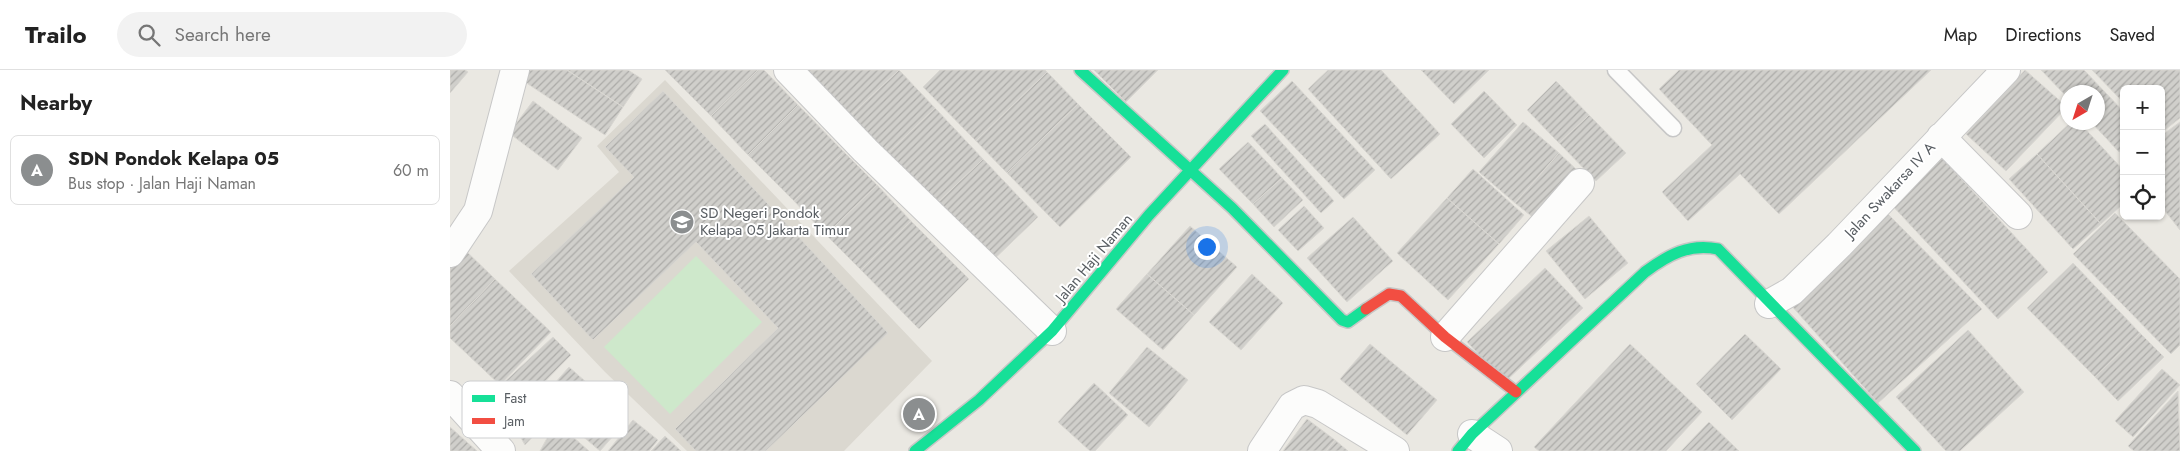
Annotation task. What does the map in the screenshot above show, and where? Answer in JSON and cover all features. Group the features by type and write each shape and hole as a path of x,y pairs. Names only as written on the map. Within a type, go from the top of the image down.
{"street":[{"path":"450,253 478,211 515,70"},
{"path":"788,70 865,150 1052,331"},
{"path":"1080,70 1191,169 1342,320 1348,322 1379,298 1389,294 1401,296 1445,336 1516,392"},
{"name":"Jalan Haji Naman","path":"914,451 979,400 1052,331 1149,215 1283,70"},
{"name":"Jalan Swakarsa IV A","path":"1770,304 1792,291 1846,238 2006,70"},
{"path":"1941,137 2018,215"},
{"path":"1445,336 1580,183"},
{"path":"1465,442 1645,272 1666,256 1691,246 1705,245 1718,249 1915,451"},
{"path":"450,395 462,408"},
{"path":"1262,451 1292,406 1304,400 1318,404 1395,451"},
{"path":"489,438 501,451"},
{"path":"1465,442 1498,451"}],"lane":[{"path":"1616,70 1673,128"}],"shaded area":[{"name":"SD Negeri Pondok Kelapa 05 Jakarta Timur","path":"665,80 932,361 844,451 687,451 628,394 628,381 614,381 509,271 619,172 597,146"}],"green space":[{"path":"696,256 762,322 670,414 604,347"}],"building":[{"path":"450,70 465,70 468,72 450,93"},
{"path":"520,70 567,70 623,107 605,135 516,76"},
{"path":"567,70 628,70 642,79 623,107"},
{"path":"665,70 758,70 711,116"},
{"path":"758,70 764,70 798,105 748,155 711,116"},
{"path":"803,70 899,70 848,118"},
{"path":"899,70 935,108 885,156 848,118"},
{"path":"940,70 1045,70 1047,72 976,141 923,87"},
{"path":"1094,70 1158,70 1126,102"},
{"path":"1328,70 1381,70 1440,134 1391,179 1308,89"},
{"path":"1421,70 1489,70 1454,104"},
{"path":"1679,70 1931,70 1779,214 1740,174 1688,221 1662,192 1712,145 1659,89"},
{"path":"2025,70 2060,101 2060,114 2006,171 1966,134"},
{"path":"2041,70 2084,70 2098,85 2060,85 2060,90"},
{"path":"2092,70 2180,70 2180,118 2165,130 2165,85 2120,85 2120,99"},
{"path":"1047,72 1078,104 1007,173 976,141"},
{"path":"1292,81 1375,170 1344,199 1260,111"},
{"path":"1556,81 1589,115 1559,143 1527,110"},
{"path":"663,91 888,333 766,451 696,451 675,429 778,328 696,242 593,340 531,274 634,177 605,147"},
{"path":"1484,91 1517,125 1484,158 1451,124"},
{"path":"2105,92 2120,108 2119,152 2098,130 2105,130"},
{"path":"533,101 582,138 558,170 509,133"},
{"path":"1078,104 1131,157 1060,227 1007,173"},
{"path":"798,105 844,152 794,201 748,155"},
{"path":"935,108 983,159 933,207 885,156"},
{"path":"1589,115 1626,153 1596,181 1559,143"},
{"path":"1523,122 1559,153 1515,203 1479,172"},
{"path":"2180,122 2180,230 2165,211 2165,133"},
{"path":"1265,124 1334,201 1321,213 1251,136"},
{"path":"2062,130 2086,130 2120,167 2120,207 2101,224 2037,154"},
{"path":"1248,142 1282,178 1253,204 1219,169"},
{"path":"844,152 877,185 826,235 794,201"},
{"path":"1559,153 1578,171 1535,219 1515,203"},
{"path":"1938,154 2048,272 1998,319 1888,201"},
{"path":"2037,154 2101,224 2073,249 2009,179"},
{"path":"983,159 1038,217 988,265 933,207"},
{"path":"1473,169 1524,215 1499,244 1447,198"},
{"path":"1282,178 1303,200 1274,227 1253,204"},
{"path":"877,185 911,221 861,270 826,235"},
{"path":"1447,198 1499,244 1448,300 1397,253"},
{"path":"1304,206 1324,228 1298,251 1278,230"},
{"path":"1887,213 1982,309 1878,403 1790,304"},
{"path":"2115,213 2180,279 2180,345 2171,354 2073,254"},
{"path":"1589,216 1628,263 1585,299 1546,251"},
{"path":"1353,217 1393,261 1347,302 1307,258"},
{"path":"911,221 969,279 919,329 861,270"},
{"path":"1190,226 1237,267 1194,315 1147,274"},
{"path":"464,249 495,279 450,326 450,264"},
{"path":"2073,263 2140,333 2095,377 2027,308"},
{"path":"1545,268 1583,308 1505,382 1467,342"},
{"path":"1147,274 1194,315 1163,350 1116,309"},
{"path":"1252,274 1283,303 1241,350 1209,322"},
{"path":"495,279 551,332 504,381 496,381 450,338 450,326"},
{"path":"1968,330 2024,392 1960,451 1946,451 1896,397"},
{"path":"2140,333 2164,357 2118,401 2095,377"},
{"path":"1745,334 1781,369 1732,420 1696,384"},
{"path":"553,337 571,355 545,381 505,381"},
{"path":"1370,344 1437,400 1407,435 1340,379"},
{"path":"1630,344 1702,412 1666,451 1539,451 1534,447"},
{"path":"1147,347 1188,380 1149,427 1109,393"},
{"path":"569,367 585,381 557,381"},
{"path":"2162,369 2180,385 2133,437 2115,421"},
{"path":"1094,383 1128,415 1095,451 1090,451 1058,422"},
{"path":"2178,391 2180,451 2134,451 2128,446"},
{"path":"1307,419 1335,440 1326,451 1283,451"},
{"path":"633,420 658,440 649,451 608,451 618,438 628,438 628,426"},
{"path":"1709,422 1739,451 1681,451"},
{"path":"450,427 477,451 450,451"},
{"path":"665,436 681,451 651,451"},
{"path":"521,438 532,438 525,445"},
{"path":"547,438 574,438 589,451 540,451"},
{"path":"585,438 611,438 600,451"},
{"path":"1335,440 1348,451 1326,451"}],"traffic: fast":[{"path":"1080,70 1232,208 1342,320 1348,322 1366,309"},
{"path":"915,451 979,400 1052,331 1149,215 1283,70"},
{"path":"1458,451 1472,434 1645,272 1662,260 1679,252 1698,248 1718,249 1915,451"}],"traffic: jam":[{"path":"1366,309 1389,294 1401,296 1445,337 1516,392"}],"place":[{"name":"SD Negeri Pondok Kelapa 05 Jakarta Timur","path":"682,222"},
{"name":"SDN Pondok Kelapa 05","path":"919,414"}]}
